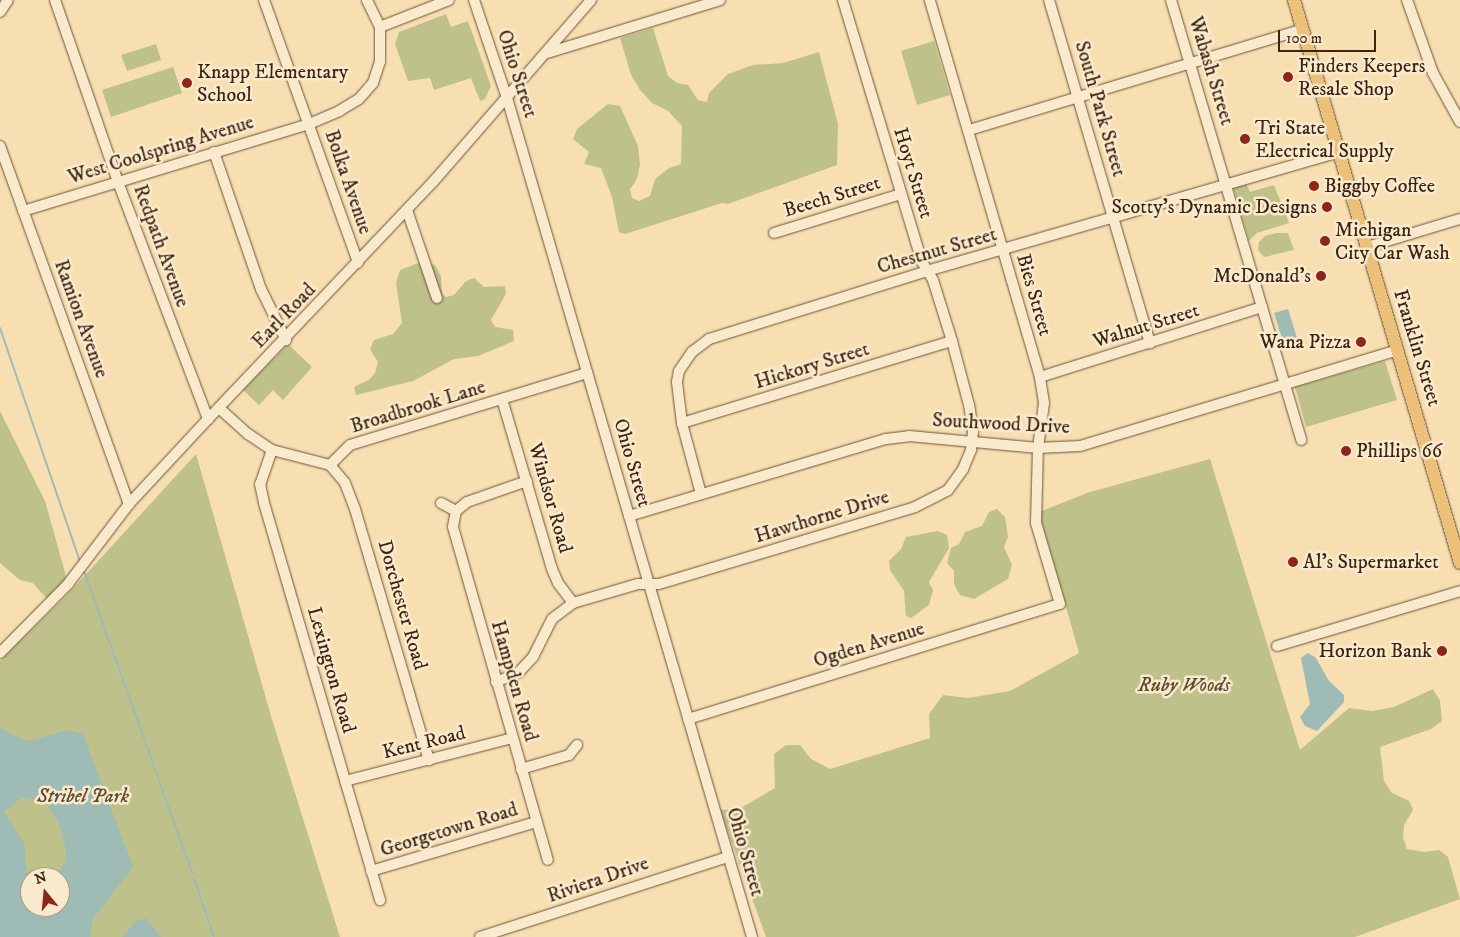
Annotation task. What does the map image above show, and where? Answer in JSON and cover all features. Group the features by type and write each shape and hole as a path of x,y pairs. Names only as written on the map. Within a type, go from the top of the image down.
{"main road":[{"name":"Franklin Street","path":"1294,0 1460,563"}],"street":[{"path":"0,12 8,0"},
{"name":"Redpath Avenue","path":"55,0 118,182 208,418"},
{"name":"Bolka Avenue","path":"264,0 358,263"},
{"path":"367,0 380,27 449,0"},
{"name":"Ohio Street","path":"474,0 507,98 752,937"},
{"name":"Earl Road","path":"0,653 68,584 129,504 208,418 286,340 407,210 591,0"},
{"path":"545,53 720,0"},
{"name":"Hoyt Street","path":"843,0 901,194 952,341 973,424 972,442"},
{"name":"Bies Street","path":"930,0 1040,377 1044,403 1038,448 1036,523 1060,604"},
{"name":"South Park Street","path":"1049,0 1150,344"},
{"name":"Wabash Street","path":"1171,0 1227,184 1301,440"},
{"path":"1408,0 1433,73 1460,122"},
{"name":"West Coolspring Avenue","path":"23,211 309,124 359,99 373,83 380,62 380,27"},
{"path":"969,130 1303,29"},
{"name":"Ramion Avenue","path":"0,146 129,504"},
{"path":"214,152 262,289 286,340"},
{"name":"Chestnut Street","path":"701,494 676,396 679,371 692,352 709,339 927,271 1113,219 1339,152"},
{"name":"Beech Street","path":"774,233 901,194"},
{"path":"407,210 437,298"},
{"path":"1367,247 1460,219"},
{"name":"Walnut Street","path":"1040,377 1150,344 1262,307"},
{"name":"Hickory Street","path":"682,423 952,341"},
{"name":"Southwood Drive","path":"629,516 886,439 909,436 1038,448 1080,446 1398,350"},
{"name":"Broadbrook Lane","path":"330,465 350,445 587,373"},
{"name":"Windsor Road","path":"502,399 552,569 558,584 573,604"},
{"path":"219,408 248,434 272,450 330,465"},
{"name":"Hawthorne Drive","path":"496,682 519,672 532,657 552,619 573,604 638,584 650,584 932,500 948,490 963,469 972,442"},
{"name":"Lexington Road","path":"272,450 260,484 264,503 380,900"},
{"name":"Dorchester Road","path":"330,465 345,483 355,509 429,760"},
{"path":"441,503 456,511 479,496 527,481"},
{"name":"Hampden Road","path":"456,511 453,535 548,860"},
{"path":"1277,646 1460,592"},
{"name":"Ogden Avenue","path":"688,720 1060,604"},
{"name":"Kent Road","path":"345,781 512,738"},
{"path":"521,769 569,755 577,745"},
{"name":"Georgetown Road","path":"371,871 536,822"},
{"name":"Riviera Drive","path":"480,937 728,857"}],"green space":[{"path":"446,14 451,27 468,21 491,86 485,99 480,101 471,78 434,90 430,78 408,81 395,44 399,32"},
{"path":"653,28 668,76 677,83 688,85 698,100 707,102 709,93 728,74 753,65 783,63 819,52 838,124 837,165 728,204 722,203 625,234 619,232 612,197 601,168 584,164 589,152 573,139 577,129 608,104 620,106 638,146 640,164 637,179 630,189 632,198 639,201 650,196 655,179 669,168 681,164 682,126 668,111 652,103 640,90 631,75 620,38"},
{"path":"934,41 950,95 917,105 901,51"},
{"path":"156,44 161,60 127,71 121,55"},
{"path":"173,67 182,93 111,117 102,90"},
{"path":"1246,183 1250,192 1274,185 1289,223 1257,233 1249,241 1234,190 1235,187"},
{"path":"1276,233 1288,233 1294,250 1264,257 1258,250 1259,242 1265,236"},
{"path":"421,262 435,265 441,276 442,294 446,297 454,295 466,281 474,278 484,287 505,286 506,294 491,320 495,327 513,330 514,341 478,356 454,359 413,381 356,395 354,387 370,379 375,373 378,362 370,349 374,340 393,334 402,323 396,283 400,270"},
{"path":"288,344 312,367 283,400 273,390 259,405 243,390"},
{"path":"1385,361 1397,400 1306,427 1295,387"},
{"path":"0,411 45,501 66,576 64,584 48,600 33,583 20,580 0,563"},
{"name":"Stribel Park","path":"196,454 271,716 340,937 0,937 0,661 66,596"},
{"name":"Ruby Woods","path":"1210,459 1300,750 1349,708 1373,711 1394,707 1433,689 1440,701 1442,721 1431,729 1380,747 1384,781 1392,793 1409,801 1413,810 1404,825 1403,838 1407,849 1424,852 1439,850 1448,857 1460,899 1355,937 766,937 720,810 739,809 775,788 774,754 786,745 800,745 811,759 830,769 930,738 929,714 943,695 968,698 1010,691 1079,653 1039,512 1090,492"},
{"path":"997,509 1005,517 1008,537 1004,547 1012,565 1008,579 974,599 960,595 954,584 954,571 947,563 951,548 959,544 965,532 982,526 989,512"},
{"path":"938,531 947,535 949,548 929,582 933,590 929,605 911,618 906,616 904,591 890,570 889,561 901,549 906,537"}],"water":[{"path":"1288,309 1297,338 1283,342 1274,313"},
{"path":"1308,653 1316,658 1329,681 1344,695 1344,702 1317,731 1305,726 1300,717 1310,704 1301,658"},
{"path":"0,726 12,735 29,741 68,730 83,734 133,867 93,919 90,937 0,937","holes":["21,798 43,800 59,823 66,850 65,862 61,867 70,867 70,917 20,917 20,867 26,867 24,843 4,812"]},
{"path":"146,918 161,937 122,937 135,922"}],"waterway":[{"path":"0,328 80,562"},
{"path":"84,571 192,873"},
{"path":"194,879 214,937"}],"place":[{"name":"Finders Keepers Resale Shop","path":"1288,77"},
{"name":"Knapp Elementary School","path":"187,83"},
{"name":"Tri State Electrical Supply","path":"1245,139"},
{"name":"Biggby Coffee","path":"1314,186"},
{"name":"Scotty's Dynamic Designs","path":"1327,207"},
{"name":"Michigan City Car Wash","path":"1325,241"},
{"name":"McDonald's","path":"1321,276"},
{"name":"Wana Pizza","path":"1361,342"},
{"name":"Phillips 66","path":"1346,451"},
{"name":"Al's Supermarket","path":"1293,562"},
{"name":"Horizon Bank","path":"1442,651"}]}
